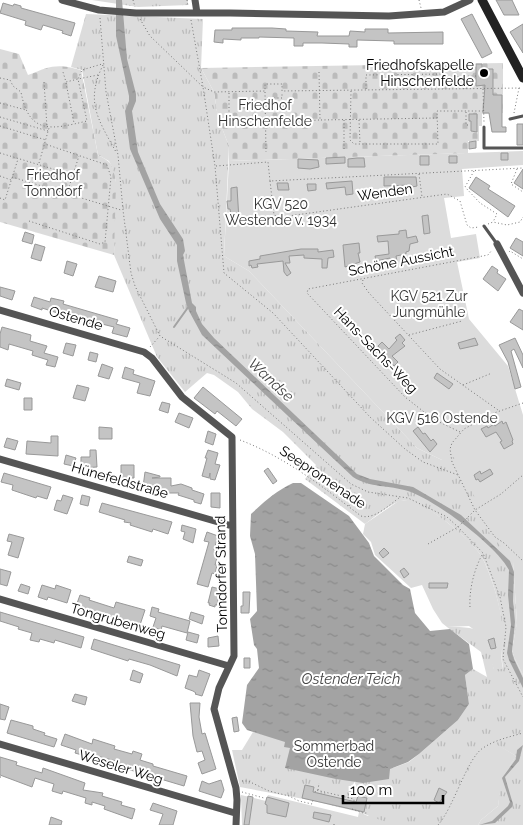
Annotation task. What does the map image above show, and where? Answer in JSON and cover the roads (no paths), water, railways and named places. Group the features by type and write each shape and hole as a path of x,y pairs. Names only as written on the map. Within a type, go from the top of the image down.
{"street":[{"path":"62,0 99,10 136,13 389,16 444,12 470,0"},
{"path":"194,13 195,0"},
{"path":"482,0 523,78"},
{"path":"497,244 523,293"},
{"name":"Ostende","path":"0,310 144,352 152,358 182,397 232,437"},
{"name":"Tonndorfer Strand","path":"232,437 234,656 215,699 214,709 237,792 236,825"},
{"name":"Hünefeldstraße","path":"0,459 232,526"},
{"name":"Tongrubenweg","path":"0,599 229,666"},
{"name":"Weseler Weg","path":"0,744 235,813"}],"lane":[{"path":"511,119 523,116"},
{"path":"484,126 484,148 523,148"},
{"path":"484,226 497,244"}],"water":[{"path":"116,0 122,0 127,59 136,94 136,101 132,111 138,152 160,204 183,239 185,251 183,255 192,303 196,307 202,324 214,338 357,474 370,479 413,487 461,515 510,561 514,572 513,601 515,622 512,651 523,678 523,688 507,653 511,625 508,595 509,570 492,548 464,524 420,496 401,489 373,485 353,477 202,335 186,303 177,261 177,245 160,219 130,149 125,111 129,96 116,36"},
{"name":"Ostender Teich","path":"293,483 301,483 349,516 369,543 374,556 403,585 410,589 415,613 430,631 450,629 469,644 473,669 465,675 469,704 458,720 419,754 408,762 390,769 389,779 363,783 285,768 290,748 284,747 285,742 247,730 242,723 247,685 259,668 250,619 257,611 255,554 250,536 251,514 281,489"},
{"path":"523,745 519,761 505,777 513,804 512,807 495,823 479,825 492,821 508,806 510,802 502,778 516,759 517,750"}],"waterway":[{"path":"174,327 189,306"}],"place":[{"name":"Friedhofskapelle Hinschenfelde","path":"484,73"}],"park label":[{"name":"Friedhof Hinschenfelde","path":"265,114"},
{"name":"Friedhof Tonndorf","path":"53,184"},
{"name":"KGV 520 Westende v. 1934","path":"281,212"},
{"name":"KGV 521 Zur Jungmühle","path":"429,304"},
{"name":"KGV 516 Ostende","path":"442,418"},
{"name":"Sommerbad Ostende","path":"334,754"}],"water label":[{"name":"Wandse","path":"271,380"}]}
